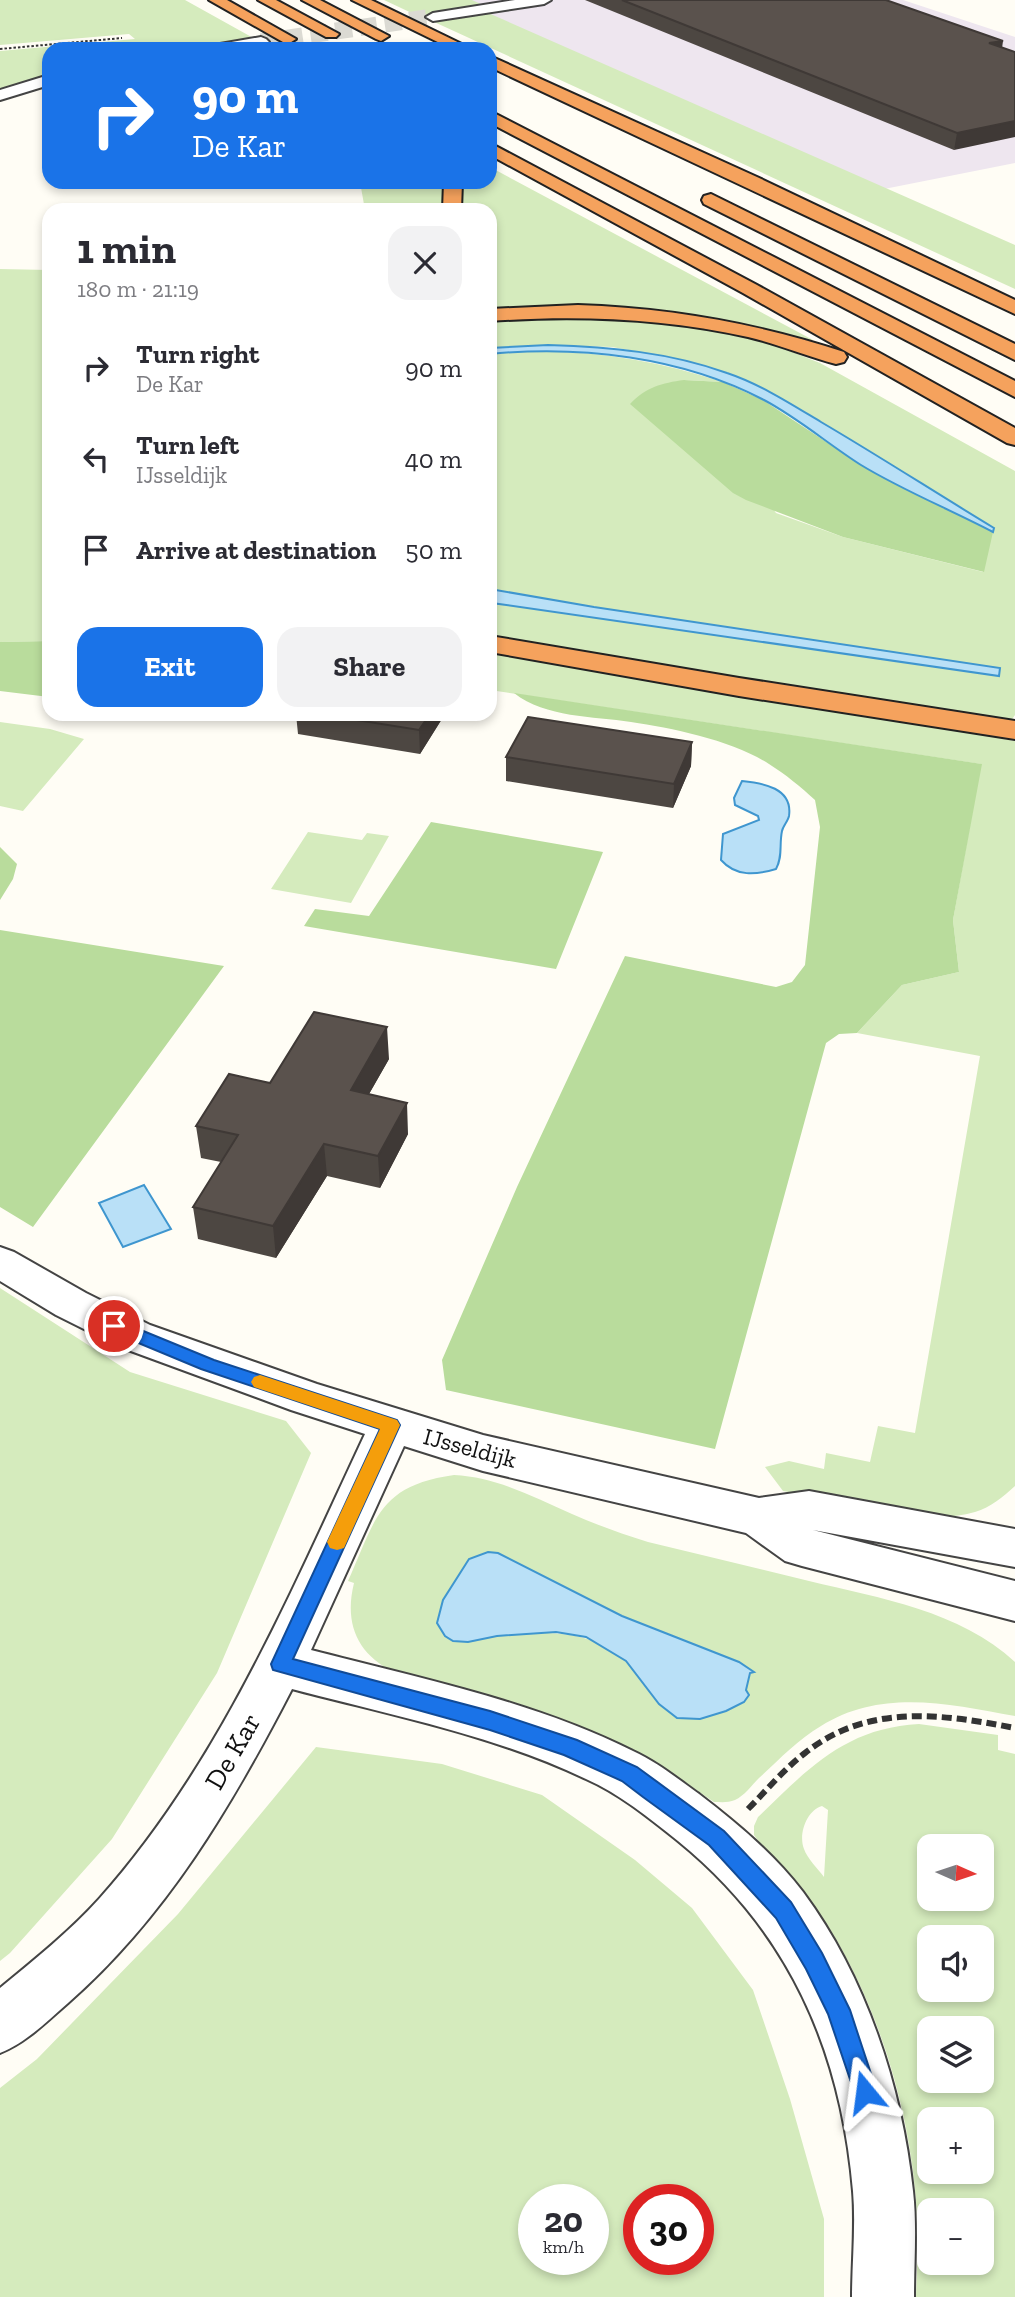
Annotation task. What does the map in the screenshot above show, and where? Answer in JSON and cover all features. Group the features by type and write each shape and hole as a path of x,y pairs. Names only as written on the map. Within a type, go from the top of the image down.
{"highway":[{"path":"216,0 293,42"},
{"path":"265,0 346,42"},
{"path":"309,0 394,42"},
{"path":"359,0 449,42"},
{"path":"497,64 751,181 1015,308"},
{"path":"497,120 1015,390"},
{"path":"497,152 762,296 1014,438"},
{"path":"697,193 1015,353"},
{"path":"497,315 623,313 694,320 762,333 852,363 1014,438"},
{"path":"497,624 1015,703"},
{"path":"497,645 1015,730"}],"street":[{"path":"433,17 544,0"},
{"path":"0,95 42,82"},
{"name":"IJsseldijk","path":"0,1262 71,1304 135,1336 208,1364 483,1453 759,1517 809,1510 1015,1548"},
{"name":"De Kar","path":"0,2025 60,1973 129,1905 188,1826 281,1664 391,1425"},
{"name":"IJsseldijk","path":"759,1517 802,1547 1015,1601"},
{"path":"281,1664 490,1720 569,1747 629,1774 716,1838 783,1910 814,1961 838,2010 858,2065 872,2119 883,2192 883,2297"}],"path":[{"path":"78,42 122,38"},
{"path":"0,49 42,45"},
{"path":"716,1838 806,1752 852,1725 895,1714 919,1713 1015,1728"}],"shaded area":[{"path":"435,0 903,0 1015,37 1015,163 869,192"}],"green space":[{"path":"0,0 185,0 257,40 101,42 135,39 129,34 0,45"},
{"path":"384,0 472,0 485,6 418,16"},
{"path":"486,12 1015,245 1015,289 497,51 497,42 478,42 432,21"},
{"path":"42,47 42,78 0,90 0,51"},
{"path":"497,171 813,340 787,350 820,363 1015,471 1015,715 999,738 1015,741 1015,1486 981,1510 954,1516 930,1517 879,1511 783,1491 765,1467 789,1461 824,1469 826,1453 870,1462 878,1426 915,1433 980,1056 857,1033 902,985 959,972 953,920 981,764 497,691 497,604 998,676 497,590 497,354 549,351 608,356 666,366 723,382 684,380 776,513 843,537 983,572 993,528 727,373 668,357 612,347 548,345 497,348 497,203 364,203 361,189 497,189"},
{"path":"0,269 42,270 42,641 0,642"},
{"path":"684,380 723,382 763,400 861,465 993,532 984,572 843,537 733,493 630,404 655,387"},
{"path":"42,641 42,696 0,691 0,642"},
{"path":"514,693 982,764 953,920 959,972 902,985 857,1033 839,1034 826,1043 715,1449 446,1390 442,1360 517,1187 625,956 776,987 792,982 805,965 820,827 815,800 769,764 721,742 665,728 555,712"},
{"path":"0,722 50,729 84,739 23,811 0,806"},
{"path":"431,822 603,852 556,969 304,926 315,909 369,916"},
{"path":"308,832 362,840 367,833 389,836 351,903 271,889"},
{"path":"0,847 17,864 13,879 0,900"},
{"path":"0,930 224,966 33,1227 0,1207"},
{"path":"0,1288 130,1372 286,1421 311,1453 217,1673 112,1839 0,1961"},
{"path":"454,1475 485,1480 648,1542 891,1601 944,1618 970,1630 1015,1662 1015,1716 916,1702 867,1707 844,1714 812,1732 738,1798 730,1802 714,1802 665,1769 614,1741 506,1702 394,1672 381,1665 362,1646 356,1636 351,1611 354,1583 348,1581 383,1509 409,1487","holes":["622,1616 739,1662 750,1673 746,1691 659,1704 626,1661 597,1642 548,1633 465,1641 445,1636"]},
{"path":"919,1724 998,1735 998,1750 1015,1754 1015,2297 916,2297 917,2227 914,2179 901,2103 878,2029 864,1993 828,1926 754,1835 758,1817 811,1768 830,1754 870,1733","holes":["822,1806 828,1810 824,1877 802,1843 808,1817"]},
{"path":"316,1747 442,1764 542,1795 635,1860 692,1908 753,1990 790,2099 824,2219 824,2297 0,2297 0,2088 37,2059 178,1914"}],"water":[{"path":"548,345 616,349 683,360 739,378 775,395 864,448 994,528 993,532 877,474 789,415 732,385 665,364 630,358 559,351 497,354 497,348"},
{"path":"497,590 1000,668 999,676 497,604"},
{"path":"742,781 775,789 786,799 789,816 782,831 776,869 761,873 740,872 721,860 723,834 759,820 758,816 735,805 734,798"},
{"path":"144,1185 171,1229 123,1247 99,1203"},
{"path":"488,1552 498,1553 622,1616 739,1662 754,1672 750,1673 746,1690 749,1695 744,1702 726,1711 700,1719 677,1718 659,1704 626,1661 586,1637 556,1632 497,1636 468,1642 453,1641 445,1636 437,1623 443,1600 469,1559"}],"building":[{"path":"622,0 886,0 1003,41 989,43 1015,52 1015,121 957,133"},
{"path":"528,717 692,742 674,784 506,757"},
{"path":"363,721 425,721 419,730"},
{"path":"314,1012 387,1027 351,1090 407,1103 378,1156 324,1144 273,1226 193,1207 238,1135 196,1126 229,1074 270,1083"}],"tunnel":[{"path":"261,42 433,17"}],"slow traffic":[{"path":"260,1382 391,1425 337,1542"}],"route":[{"path":"114,1326 208,1364 391,1425 281,1664 490,1720 569,1747 629,1774 651,1790 716,1838 783,1910 814,1961 838,2010 865,2092"}]}
